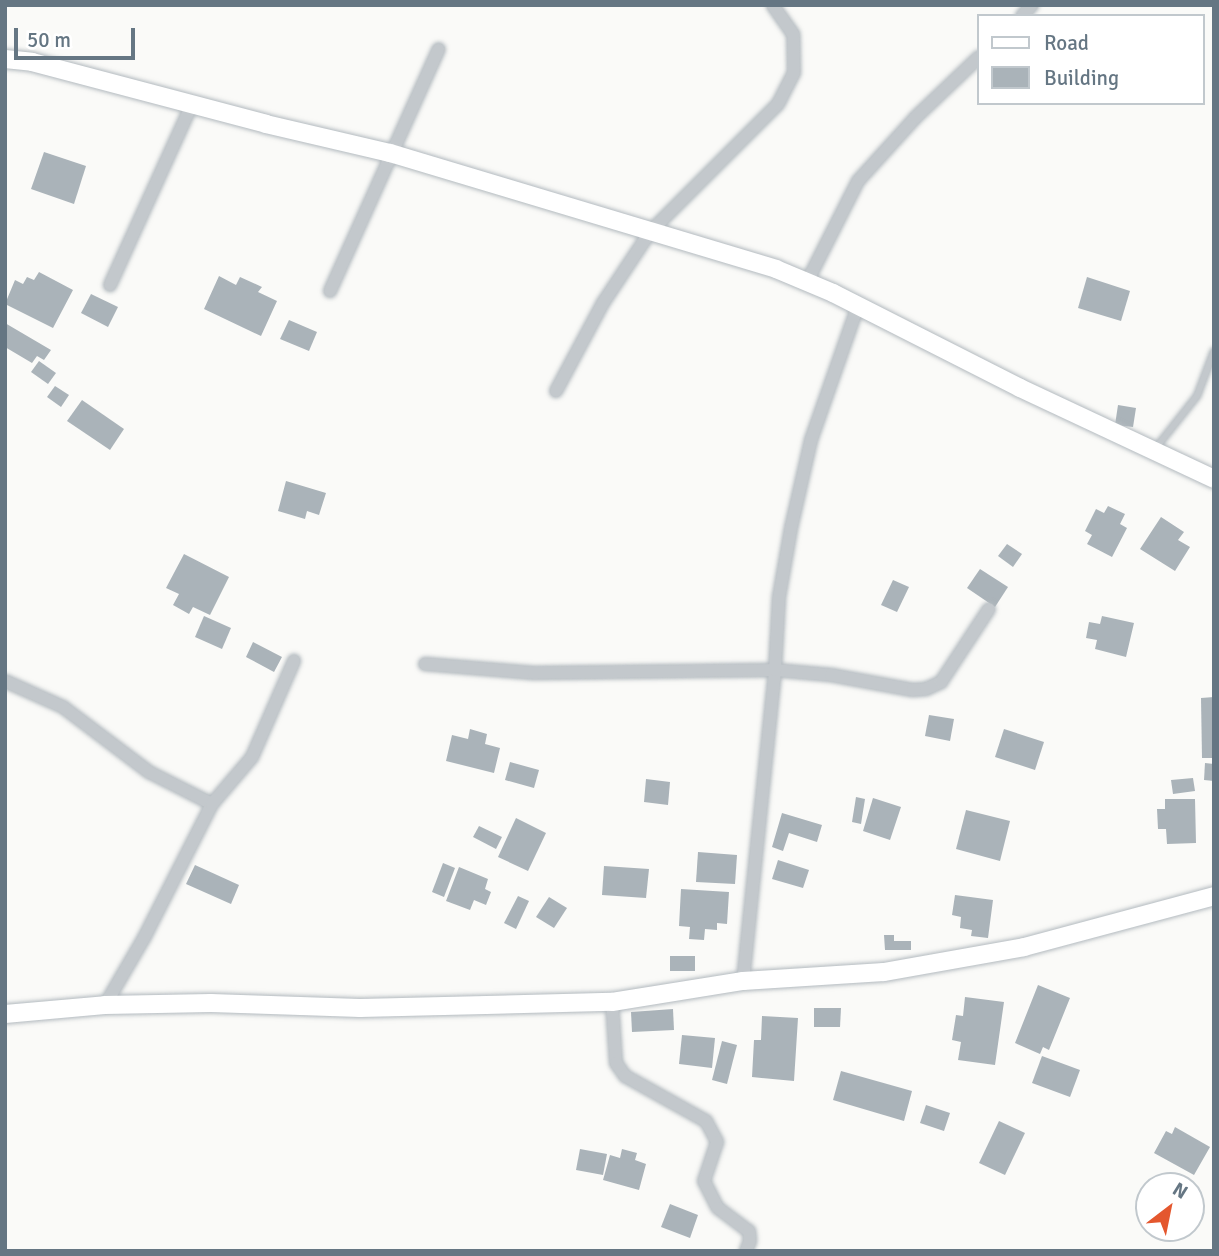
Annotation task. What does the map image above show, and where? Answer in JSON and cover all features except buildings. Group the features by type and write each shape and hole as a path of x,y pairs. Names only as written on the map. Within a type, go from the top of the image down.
{"street":[{"path":"556,391 603,303 650,232 778,104 794,73 793,34 773,5"},
{"path":"330,291 439,49"},
{"path":"807,282 858,181 916,117 978,58"},
{"path":"5,59 32,62 390,153 776,269 859,306 1214,479"},
{"path":"110,285 192,104"},
{"path":"743,981 775,670 779,597 811,440 859,306"},
{"path":"425,664 534,673 775,670 831,675 913,690 926,689 941,682 989,610"},
{"path":"105,1005 144,938 212,804 252,757 294,661"},
{"path":"5,681 63,707 149,772 212,804"},
{"path":"5,1014 105,1005 211,1003 360,1008 611,1002 743,981 884,972 1024,947 1214,897"},
{"path":"611,1002 616,1063 625,1076 689,1109 706,1121 717,1142 715,1153 705,1171 704,1181 718,1208 749,1231 750,1241 746,1251"}],"lane":[{"path":"1154,451 1197,396 1214,351"}]}
